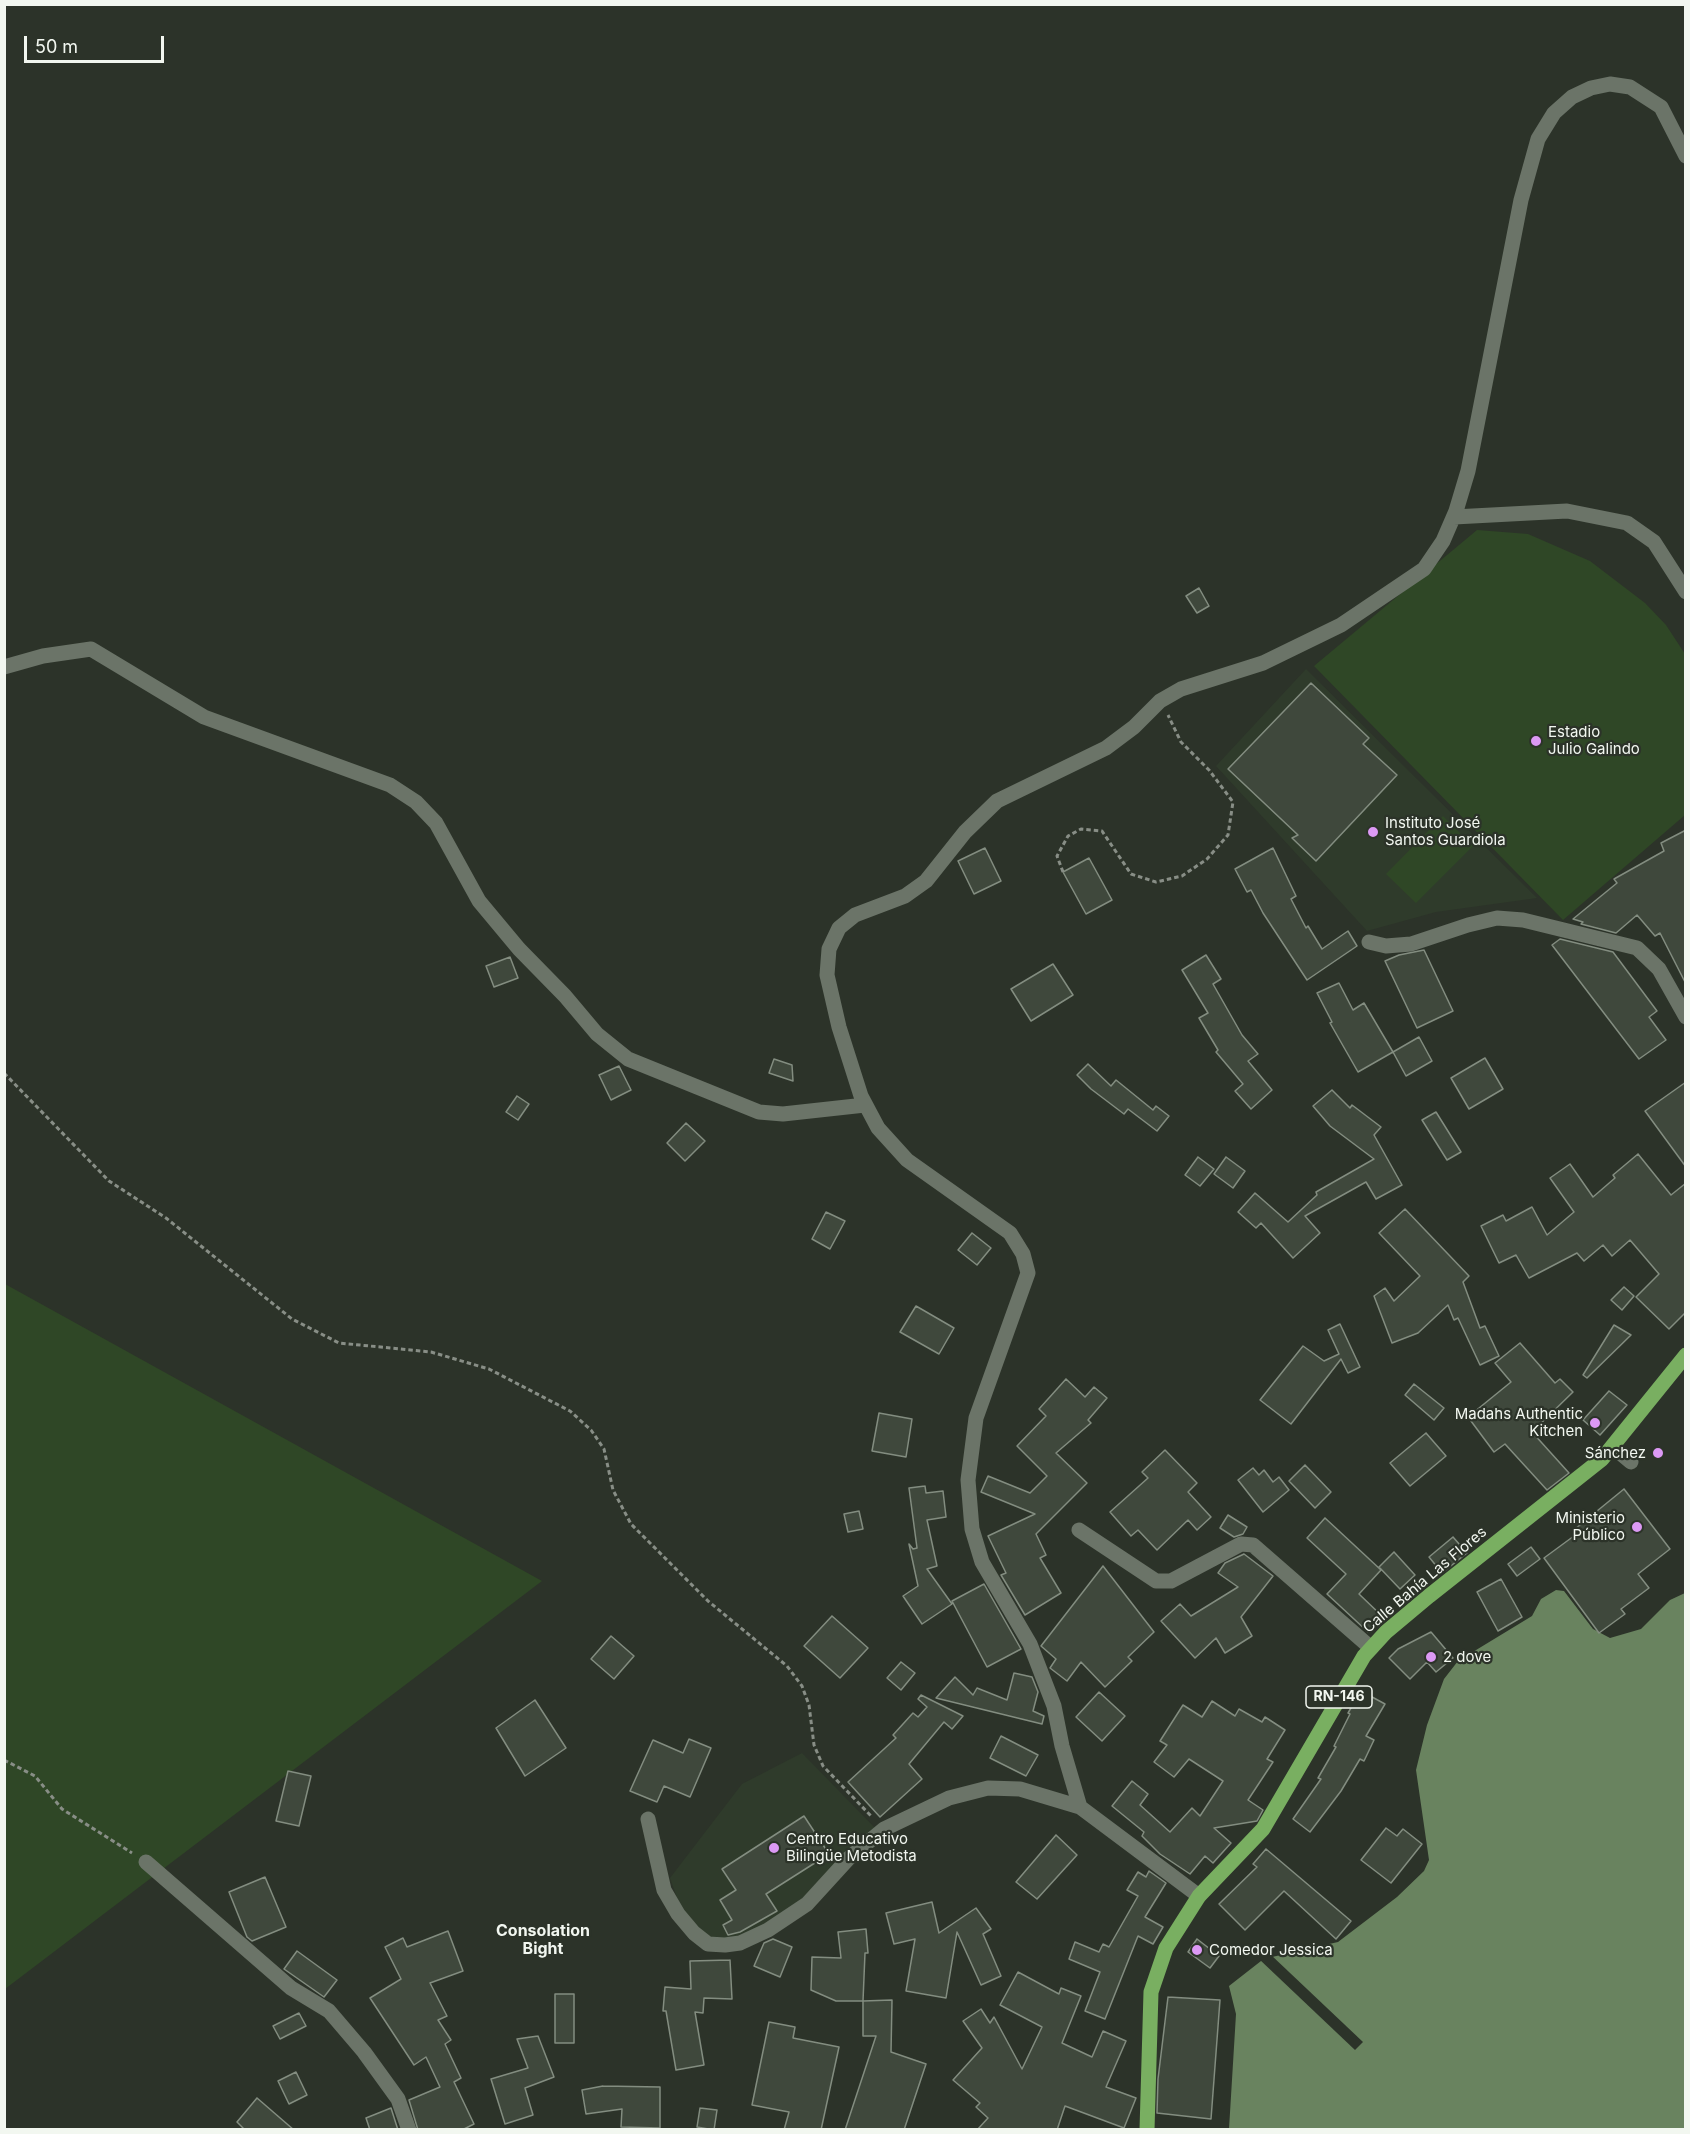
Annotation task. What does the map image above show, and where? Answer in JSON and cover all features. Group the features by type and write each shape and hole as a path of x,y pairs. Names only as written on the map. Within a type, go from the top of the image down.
{"main road":[{"name":"Calle Bahía Las Flores","path":"1147,2130 1151,1992 1166,1948 1199,1896 1263,1829 1364,1656 1420,1604 1612,1447 1686,1355"}],"street":[{"path":"1080,1807 1062,1746 1054,1706 1030,1644 982,1563 972,1529 968,1480 976,1418 1028,1273 1023,1254 1010,1233 907,1160 878,1128 865,1105 839,1027 827,975 829,949 839,928 855,915 905,896 926,881 965,832 997,801 1106,748 1134,727 1160,701 1181,689 1263,663 1341,625 1424,569 1443,541 1454,517 1468,471 1521,200 1538,139 1554,113 1572,97 1591,88 1610,84 1630,87 1647,96 1660,108 1686,156"},
{"path":"1454,517 1567,511 1627,523 1654,542 1686,592"},
{"path":"4,667 43,656 92,649 204,717 390,785 416,802 436,823 479,901 519,949 597,1034 628,1059 759,1112 783,1114 865,1105"},
{"path":"1368,942 1386,946 1411,944 1497,918 1534,923 1638,948 1659,969 1686,1017"},
{"path":"1612,1447 1631,1462"},
{"path":"1079,1530 1156,1581 1171,1581 1241,1544 1253,1545 1371,1648"},
{"path":"648,1819 664,1890 678,1914 694,1933 708,1944 725,1945 740,1942 768,1930 807,1904 849,1858 884,1829 949,1798 988,1788 1020,1789 1080,1807 1199,1896"},
{"path":"146,1862 291,1988 329,2011 364,2052 398,2099 409,2130"}],"path":[{"path":"1063,872 1057,856 1068,836 1081,829 1102,831 1131,874 1156,882 1182,876 1207,859 1227,835 1233,802 1209,770 1181,742 1160,701"},
{"path":"4,1073 109,1181 166,1218 292,1319 339,1343 431,1352 489,1369 570,1411 591,1430 604,1449 613,1490 631,1524 708,1601 787,1666 802,1686 810,1705 814,1745 823,1766 884,1829"},
{"path":"4,1760 35,1776 62,1809 146,1862"}],"shaded area":[{"name":"Estadio Julio Galindo","path":"1477,530 1528,534 1590,561 1645,603 1666,625 1685,654 1685,815 1563,920 1314,666"},
{"name":"Instituto José Santos Guardiola","path":"1306,669 1537,898 1436,912 1367,931 1216,766"},
{"path":"1443,816 1473,846 1416,903 1386,874"},
{"path":"5,1284 542,1581 5,1989"},
{"path":"1556,1590 1564,1591 1593,1629 1610,1638 1641,1629 1670,1600 1685,1593 1685,2129 1229,2129 1236,2014 1229,1986 1261,1961 1338,1942 1397,1897 1424,1871 1429,1860 1416,1770 1427,1725 1444,1679 1458,1661 1532,1616 1541,1599"},
{"name":"Centro Educativo Bilingüe Metodista","path":"802,1753 876,1829 832,1866 802,1899 772,1922 739,1939 719,1940 703,1934 680,1906 670,1878 742,1784"}],"pier":[{"path":"1270,1954 1363,2042 1355,2050 1259,1959"}],"building":[{"path":"1199,588 1209,606 1197,613 1186,596"},
{"path":"1311,683 1369,738 1363,744 1397,775 1316,861 1292,838 1298,835 1228,769"},
{"path":"1686,830 1686,984 1660,933 1655,936 1637,915 1616,933 1581,924 1583,922 1573,919 1617,883 1614,879 1664,851 1661,843"},
{"path":"985,848 1001,881 974,894 958,861"},
{"path":"1273,848 1296,896 1291,899 1306,928 1308,926 1322,949 1348,931 1357,946 1307,980 1263,913 1251,890 1247,892 1235,869"},
{"path":"1089,858 1112,900 1086,914 1063,872"},
{"path":"1560,939 1613,952 1657,1011 1649,1017 1666,1040 1639,1059 1552,945"},
{"path":"1424,950 1453,1011 1417,1028 1385,961 1399,955"},
{"path":"1206,955 1221,979 1213,984 1242,1035 1258,1054 1248,1061 1272,1090 1251,1109 1235,1091 1243,1084 1216,1052 1218,1050 1199,1018 1208,1013 1182,970"},
{"path":"510,957 518,978 494,987 486,966"},
{"path":"1053,964 1073,995 1031,1021 1011,989"},
{"path":"1339,983 1353,1010 1364,1003 1393,1052 1358,1072 1330,1023 1332,1022 1317,993"},
{"path":"1419,1037 1432,1061 1406,1076 1393,1052"},
{"path":"1485,1058 1503,1089 1469,1109 1451,1078"},
{"path":"774,1059 792,1065 793,1081 769,1073"},
{"path":"1088,1064 1111,1086 1116,1080 1153,1110 1156,1106 1169,1116 1157,1131 1128,1109 1124,1114 1091,1089 1077,1075"},
{"path":"619,1066 631,1090 611,1100 599,1075"},
{"path":"1686,1082 1686,1167 1645,1111"},
{"path":"1332,1090 1350,1108 1352,1105 1381,1127 1374,1135 1402,1185 1376,1199 1366,1182 1305,1216 1320,1233 1293,1258 1261,1223 1256,1228 1238,1212 1255,1193 1288,1222 1317,1195 1316,1192 1374,1159 1330,1126 1313,1106"},
{"path":"517,1096 529,1104 518,1120 506,1112"},
{"path":"1436,1112 1461,1152 1447,1160 1422,1120"},
{"path":"686,1123 705,1141 685,1161 667,1143"},
{"path":"1638,1154 1671,1195 1686,1183 1686,1312 1669,1329 1636,1297 1659,1274 1630,1240 1612,1256 1603,1245 1584,1261 1577,1253 1529,1278 1516,1255 1499,1263 1481,1226 1503,1215 1506,1221 1532,1207 1547,1235 1574,1212 1550,1178 1570,1164 1593,1197 1615,1178 1613,1175"},
{"path":"1198,1157 1214,1169 1200,1186 1185,1175"},
{"path":"1226,1157 1245,1171 1233,1188 1214,1174"},
{"path":"1405,1209 1469,1276 1463,1282 1480,1328 1485,1326 1499,1356 1480,1365 1458,1318 1454,1320 1448,1305 1418,1333 1392,1343 1374,1296 1385,1288 1394,1301 1420,1276 1379,1233"},
{"path":"826,1212 845,1221 830,1249 812,1239"},
{"path":"972,1233 991,1248 977,1265 958,1250"},
{"path":"1624,1287 1634,1296 1622,1310 1611,1300"},
{"path":"916,1306 954,1328 939,1354 900,1332"},
{"path":"1340,1324 1360,1367 1348,1373 1341,1359 1291,1424 1260,1400 1303,1346 1324,1361 1339,1354 1328,1330"},
{"path":"1614,1325 1631,1335 1587,1378 1583,1375"},
{"path":"1520,1343 1555,1383 1560,1379 1573,1392 1532,1432 1569,1473 1547,1490 1505,1444 1494,1452 1468,1417 1511,1382 1495,1363"},
{"path":"1066,1379 1085,1397 1094,1387 1107,1398 1088,1420 1091,1423 1056,1453 1087,1483 1036,1534 1046,1555 1040,1558 1061,1593 1025,1615 1001,1575 1006,1573 988,1536 1035,1514 981,1492 988,1476 1030,1493 1047,1476 1017,1446 1046,1416 1039,1409"},
{"path":"1414,1384 1444,1408 1434,1420 1405,1395"},
{"path":"1609,1391 1627,1405 1600,1435 1583,1420"},
{"path":"879,1413 912,1419 906,1457 872,1451"},
{"path":"1426,1433 1446,1456 1410,1486 1390,1463"},
{"path":"1165,1450 1197,1483 1188,1492 1211,1517 1197,1530 1188,1520 1157,1550 1138,1530 1131,1536 1110,1512 1148,1478 1142,1472"},
{"path":"1305,1465 1331,1492 1315,1508 1289,1481"},
{"path":"1253,1468 1259,1475 1264,1470 1273,1482 1279,1477 1289,1490 1263,1512 1238,1480"},
{"path":"925,1486 926,1493 943,1491 946,1517 927,1520 937,1566 927,1569 952,1604 922,1624 903,1596 918,1586 909,1544 913,1549 917,1548 909,1488"},
{"path":"1624,1489 1670,1549 1638,1574 1649,1588 1621,1609 1625,1614 1599,1633 1544,1558 1578,1533 1575,1529"},
{"path":"859,1511 863,1529 848,1532 844,1514"},
{"path":"1228,1515 1247,1527 1243,1534 1234,1537 1220,1528"},
{"path":"1325,1518 1381,1570 1359,1594 1383,1617 1368,1632 1327,1594 1346,1574 1307,1538"},
{"path":"1453,1537 1467,1553 1442,1573 1429,1557"},
{"path":"1531,1547 1540,1559 1517,1576 1508,1564"},
{"path":"1394,1552 1415,1575 1400,1589 1379,1567"},
{"path":"1244,1554 1273,1576 1241,1617 1252,1636 1225,1653 1216,1638 1195,1658 1161,1621 1180,1604 1191,1616 1238,1587 1218,1573 1225,1563"},
{"path":"1103,1566 1154,1632 1128,1657 1132,1661 1105,1687 1081,1662 1067,1681 1050,1668 1056,1659 1041,1646"},
{"path":"1501,1579 1522,1617 1498,1631 1477,1592"},
{"path":"984,1584 1021,1649 987,1667 952,1601"},
{"path":"832,1616 868,1648 840,1678 804,1646"},
{"path":"1431,1632 1453,1658 1436,1672 1427,1662 1410,1679 1389,1658 1398,1649"},
{"path":"611,1636 634,1656 614,1679 591,1659"},
{"path":"901,1662 915,1673 901,1690 887,1678"},
{"path":"1014,1673 1032,1677 1038,1692 1033,1711 1044,1716 1042,1724 936,1698 955,1677 973,1695 977,1688 1007,1700"},
{"path":"1361,1691 1385,1704 1366,1736 1374,1740 1364,1761 1360,1759 1341,1791 1310,1832 1293,1819 1321,1779 1318,1778 1336,1747 1334,1746 1350,1714 1348,1713"},
{"path":"1099,1692 1125,1716 1102,1741 1076,1717"},
{"path":"921,1695 963,1716 952,1729 944,1722 909,1764 922,1779 880,1817 848,1782 896,1738 893,1735 913,1713 918,1717 927,1707 918,1699"},
{"path":"535,1700 566,1748 525,1776 496,1728"},
{"path":"1212,1701 1235,1716 1239,1709 1262,1722 1265,1717 1285,1730 1267,1759 1273,1762 1248,1800 1263,1810 1257,1821 1214,1828 1231,1843 1213,1863 1205,1856 1190,1874 1160,1854 1142,1836 1144,1832 1112,1806 1132,1781 1148,1794 1140,1805 1170,1832 1192,1808 1200,1816 1223,1781 1189,1759 1174,1777 1154,1762 1167,1745 1160,1741 1183,1705 1202,1717"},
{"path":"1001,1736 1038,1755 1026,1776 990,1758"},
{"path":"689,1739 711,1748 690,1797 664,1786 657,1802 630,1791 653,1740 683,1753"},
{"path":"288,1771 311,1776 299,1826 276,1821"},
{"path":"804,1816 829,1854 766,1894 777,1911 740,1932 728,1935 723,1925 732,1920 720,1900 736,1890 722,1869"},
{"path":"1386,1828 1397,1836 1403,1829 1422,1844 1391,1883 1361,1860"},
{"path":"1056,1835 1077,1855 1037,1899 1016,1882"},
{"path":"1266,1849 1351,1921 1336,1939 1284,1891 1245,1930 1219,1904 1257,1867 1253,1864"},
{"path":"1149,1871 1166,1883 1145,1917 1163,1927 1153,1944 1138,1936 1105,2019 1085,2011 1100,1972 1069,1959 1075,1942 1099,1952 1103,1944 1109,1947 1138,1896 1127,1890 1138,1872 1146,1877"},
{"path":"265,1877 286,1927 252,1941 247,1937 229,1892"},
{"path":"932,1902 939,1933 976,1908 991,1929 983,1934 1001,1976 981,1985 957,1932 946,1998 906,1991 915,1939 894,1944 886,1913"},
{"path":"866,1929 868,1953 865,1953 863,2001 836,2001 811,1990 812,1957 841,1958 838,1932"},
{"path":"448,1931 463,1971 430,1983 447,2016 438,2020 451,2040 445,2044 461,2078 454,2082 474,2124 462,2130 418,2130 409,2100 440,2087 426,2057 414,2065 370,1998 401,1979 385,1947 403,1938 407,1947"},
{"path":"773,1939 792,1947 780,1977 754,1966 764,1943"},
{"path":"1197,1939 1219,1956 1210,1968 1188,1952"},
{"path":"297,1951 337,1980 324,1997 284,1969"},
{"path":"730,1960 732,1999 704,1998 703,2013 695,2012 704,2065 676,2070 666,2011 663,2011 665,1987 691,1989 690,1961"},
{"path":"1018,1972 1059,1994 1061,1988 1081,1996 1062,2043 1092,2057 1103,2031 1126,2041 1106,2087 1136,2098 1124,2128 1065,2106 1057,2130 977,2130 988,2118 976,2107 980,2103 953,2080 982,2048 963,2021 981,2009 990,2023 994,2017 1022,2069 1042,2027 1000,2005"},
{"path":"555,1994 574,1994 574,2043 555,2043"},
{"path":"1168,1997 1220,2000 1211,2119 1157,2113 1158,2079"},
{"path":"892,2000 891,2052 926,2064 904,2130 845,2130 876,2036 863,2036 863,2001"},
{"path":"299,2013 306,2026 280,2039 273,2026"},
{"path":"769,2022 795,2027 793,2038 839,2047 821,2130 784,2130 789,2112 752,2105"},
{"path":"538,2036 554,2077 525,2088 533,2115 505,2124 491,2079 528,2068 517,2039"},
{"path":"296,2072 307,2095 289,2104 278,2081"},
{"path":"603,2086 660,2087 660,2128 621,2127 622,2109 586,2114 582,2090"},
{"path":"257,2098 294,2130 245,2130 237,2122"},
{"path":"391,2108 398,2130 370,2130 366,2118"},
{"path":"700,2108 717,2110 714,2130 697,2127"}],"place":[{"name":"Estadio Julio Galindo","path":"1536,741"},
{"name":"Instituto José Santos Guardiola","path":"1373,832"},
{"name":"Madahs Authentic Kitchen","path":"1595,1423"},
{"name":"Sánchez","path":"1658,1453"},
{"name":"Ministerio Público","path":"1637,1527"},
{"name":"2 dove","path":"1431,1657"},
{"name":"Centro Educativo Bilingüe Metodista","path":"774,1848"},
{"name":"Comedor Jessica","path":"1197,1950"}],"district":[{"name":"Consolation Bight","path":"543,1940"}]}
